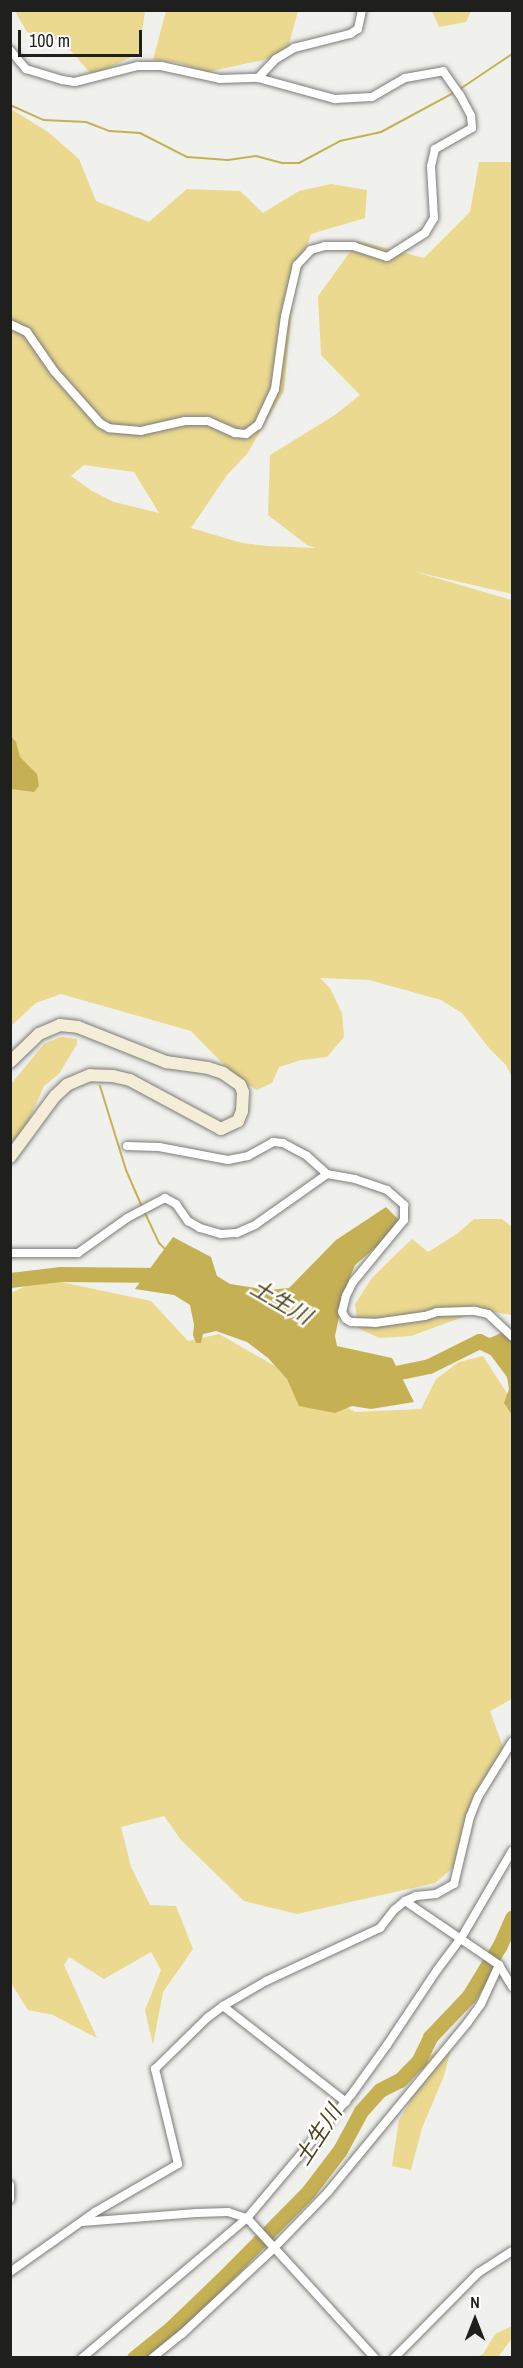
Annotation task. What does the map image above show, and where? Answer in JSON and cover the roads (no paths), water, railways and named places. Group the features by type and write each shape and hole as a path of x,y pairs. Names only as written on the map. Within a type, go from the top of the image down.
{"street":[{"path":"258,78 276,59 294,48 358,30 362,10"},
{"path":"10,50 27,69 75,82 138,66 161,66 220,79 258,78 335,99 372,98 405,78 443,71 471,116 472,128 435,149 431,166 434,218 425,234 387,257 354,246 325,246 311,250 297,265 285,316 275,390 258,424 246,434 235,433 208,421 185,421 141,431 109,428 100,423 54,371 27,332 10,324"},
{"path":"10,1062 39,1034 60,1025 78,1028 166,1062 223,1072 240,1085 243,1092 242,1111 238,1121 221,1129 214,1128 155,1091 130,1080 113,1076 90,1075 67,1085 55,1096 10,1157"},
{"path":"127,1146 159,1147 228,1160 248,1156 273,1142 283,1143 307,1156 327,1174 355,1179 387,1190 404,1205 404,1220 360,1272 346,1296 342,1312 346,1319 351,1322 375,1323 425,1316 437,1312 475,1311 488,1314 513,1336"},
{"path":"10,1252 78,1252 127,1218 165,1198 176,1204 188,1221 200,1228 221,1234 237,1233 255,1225 327,1174"},
{"path":"10,2272 82,2222 178,2164 155,2069 223,2006 266,1981 380,1928 394,1910 405,1901 416,1896 436,1894 454,1884 470,1817 478,1797 513,1742"},
{"path":"82,2358 247,2218 346,2102 460,1940 513,1851"},
{"path":"405,1901 499,1965 513,1987"},
{"path":"152,2358 182,2334 273,2249 328,2192 481,2004 499,1965"},
{"path":"223,2006 346,2102"},
{"path":"10,2185 13,2195 10,2199"},
{"path":"82,2222 208,2212 228,2212 247,2218 375,2358"},
{"path":"394,2358 478,2273 513,2251"}],"water":[{"path":"10,735 16,742 20,757 37,774 39,786 34,792 11,789"},
{"path":"386,1207 403,1224 355,1265 344,1293 335,1336 337,1346 392,1358 414,1402 371,1409 352,1406 335,1413 299,1406 287,1379 268,1358 247,1342 216,1331 203,1334 201,1343 196,1343 190,1305 174,1295 135,1289 173,1237 211,1257 217,1276 230,1284 269,1290 289,1288 336,1240"},
{"path":"501,1333 512,1337 512,1415 504,1403 509,1389 507,1377 481,1342"}],"waterway":[{"path":"460,89 512,54"},
{"path":"10,105 44,120 86,122 110,131 140,133 187,157 228,160 256,156 283,163 299,163 340,141 381,132 455,92"},
{"path":"100,1086 126,1170 142,1207"},
{"path":"145,1213 159,1243 165,1249"},
{"name":"土生川","path":"10,1280 61,1274 165,1275"},
{"name":"土生川","path":"381,1376 429,1366 479,1341 494,1348 512,1365"},
{"name":"土生川","path":"134,2358 170,2329 308,2192 340,2150 361,2111 380,2090 400,2080 419,2060 430,2037 469,1996 500,1945 512,1918"}]}
